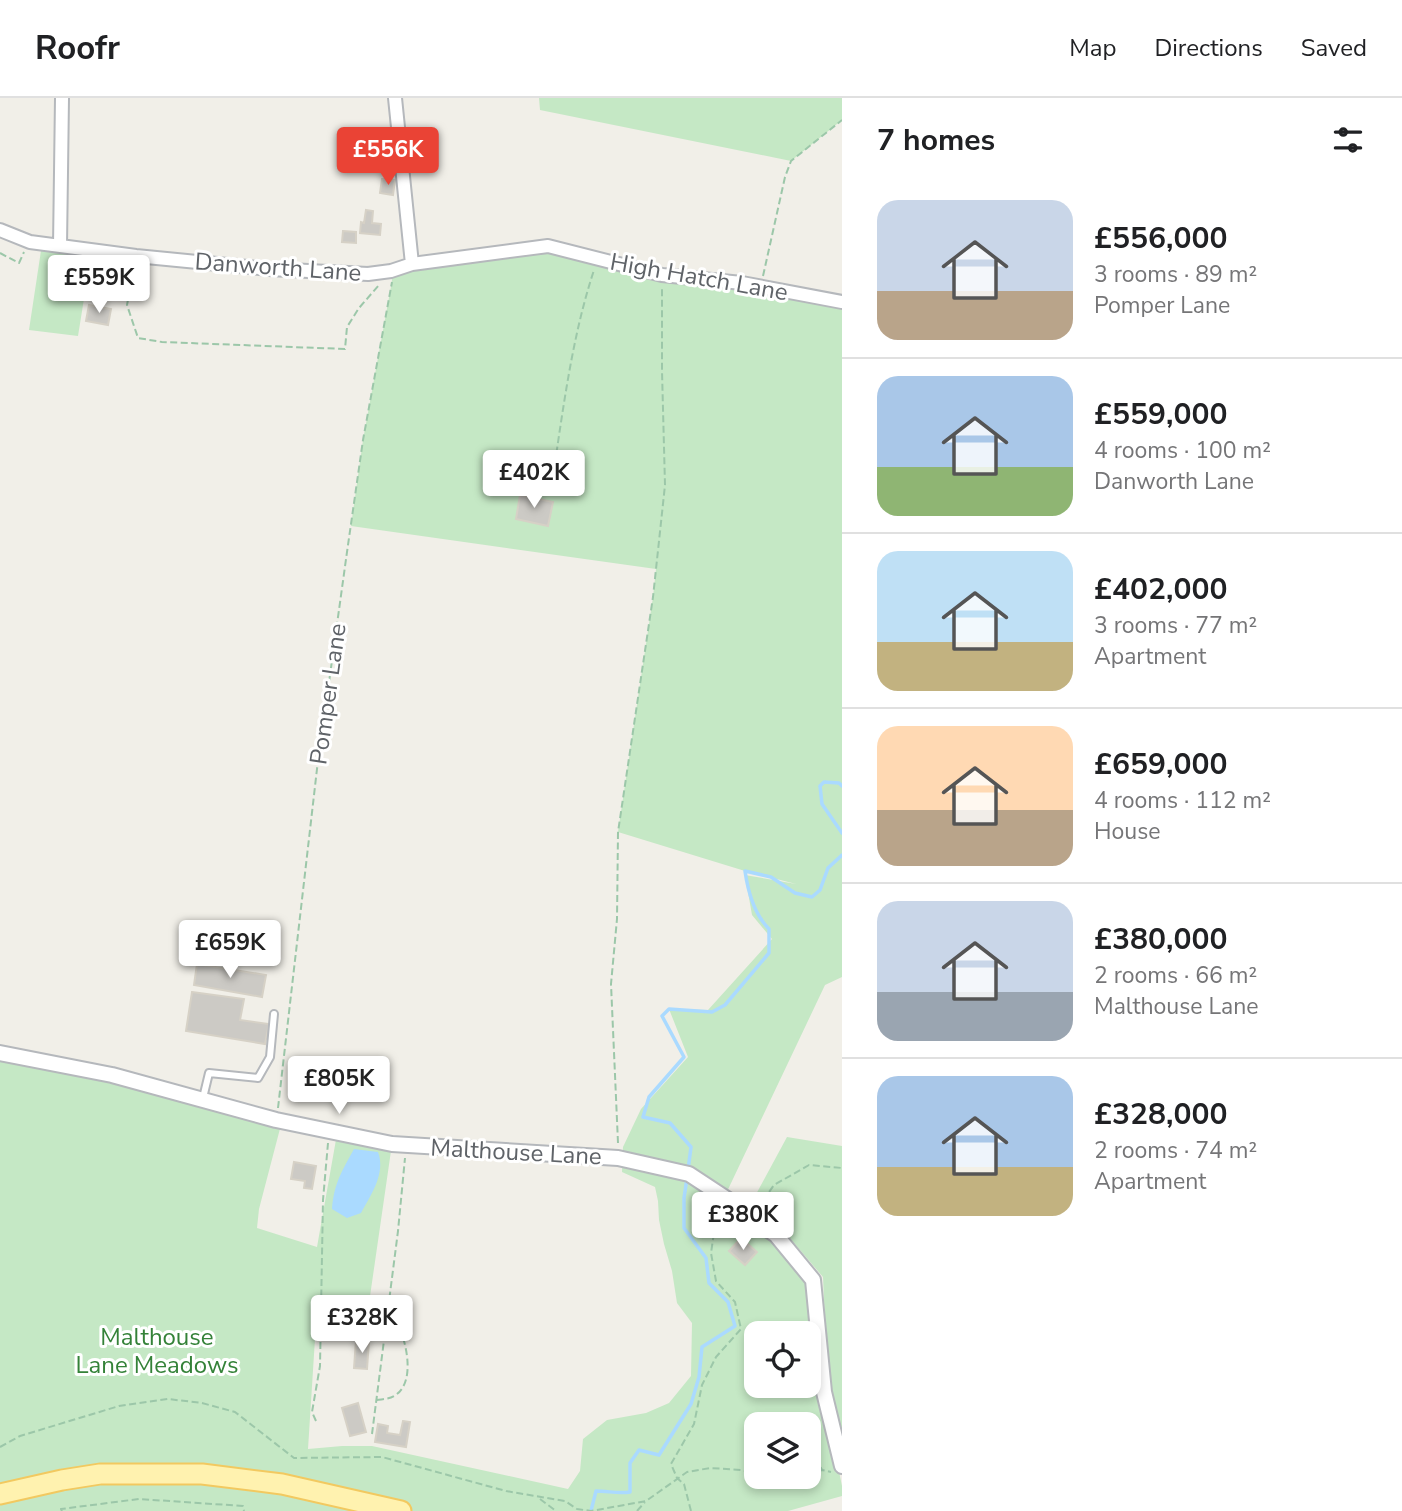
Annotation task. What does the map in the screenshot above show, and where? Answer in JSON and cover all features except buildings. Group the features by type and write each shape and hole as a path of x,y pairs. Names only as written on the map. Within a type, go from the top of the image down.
{"main road":[{"path":"0,1494 100,1474 202,1474 282,1484 401,1511"}],"street":[{"path":"60,246 62,98"},
{"path":"396,98 412,264"},
{"name":"Danworth Lane","path":"0,230 30,243 136,256 269,269 368,274 391,271"},
{"name":"High Hatch Lane","path":"391,271 412,264 548,246 662,275 742,283 842,302"},
{"name":"Malthouse Lane","path":"0,1054 112,1075 276,1120 407,1146 618,1158 689,1174 776,1235 813,1280 824,1392 842,1466"}],"lane":[{"path":"202,1100 209,1073 258,1078 270,1057 274,1014"}],"path":[{"path":"761,287 785,177 791,161 842,120"},
{"path":"0,253 19,263 30,243"},
{"path":"136,256 127,305 132,324 138,338 162,342 345,349 347,327 359,308 391,271"},
{"path":"550,495 572,355 597,259"},
{"name":"Pomper Lane","path":"276,1120 317,769 363,440 392,281 391,271"},
{"path":"618,1158 611,984 617,919 618,832 653,597 665,485 662,275"},
{"path":"316,1421 312,1412 320,1366 323,1212 329,1132"},
{"path":"372,1434 407,1146"},
{"path":"750,1218 774,1185 809,1165 842,1167"},
{"path":"691,1511 684,1484 677,1478 671,1464 694,1424 702,1385 716,1357 741,1329 735,1302 716,1280 711,1253 717,1212 730,1201"},
{"path":"376,1400 392,1398 406,1381 405,1347 400,1330 388,1312"},
{"path":"0,1447 20,1436 119,1406 168,1399 202,1403 235,1412 294,1458 382,1457 506,1491 565,1502 577,1509 591,1511 646,1501"},
{"path":"821,1421 831,1418"},
{"path":"637,1511 646,1501 687,1472 710,1468 744,1471"},
{"path":"537,1497 556,1511"},
{"path":"62,1511 61,1509 139,1499 243,1506 244,1511"}],"green space":[{"path":"539,98 842,98 842,120 791,161 540,110"},
{"path":"42,244 131,255 127,279 88,274 78,336 29,330"},
{"name":"Malthouse Lane Meadows","path":"548,246 662,275 842,302 842,977 825,985 723,1200 772,1240 810,1283 815,1321 744,1321 744,1398 821,1398 821,1364 842,1496 788,1511 0,1511 0,1053 282,1121 259,1209 257,1228 317,1247 337,1134 392,1144 367,1317 316,1323 308,1449 372,1446 568,1489 580,1471 583,1439 607,1420 646,1413 669,1403 691,1376 692,1323 677,1303 659,1220 655,1187 622,1172 623,1147 641,1109 688,1057 669,1009 708,1010 772,939 752,915 745,875 796,884 618,832 656,569 351,526 363,440 392,281 391,271"},
{"path":"787,1137 842,1146 842,1441 827,1370 823,1277 782,1229 744,1201 754,1198"}],"water":[{"path":"354,1149 378,1152 380,1168 376,1184 361,1213 347,1218 332,1209 337,1184"}],"waterway":[{"path":"842,786 839,783 824,782 820,786 822,804 842,833"},
{"path":"688,1170 691,1147 670,1123 643,1117 649,1097 684,1057 662,1016 669,1009 712,1012 725,1005 769,953 769,929 752,902 745,871 771,877 795,893 812,897 820,890 828,868 842,855"},
{"path":"591,1511 596,1491 630,1492 630,1463 639,1450 659,1455 691,1404 699,1377 702,1347 735,1326 728,1302 709,1283 706,1258 684,1228 687,1178"}]}
